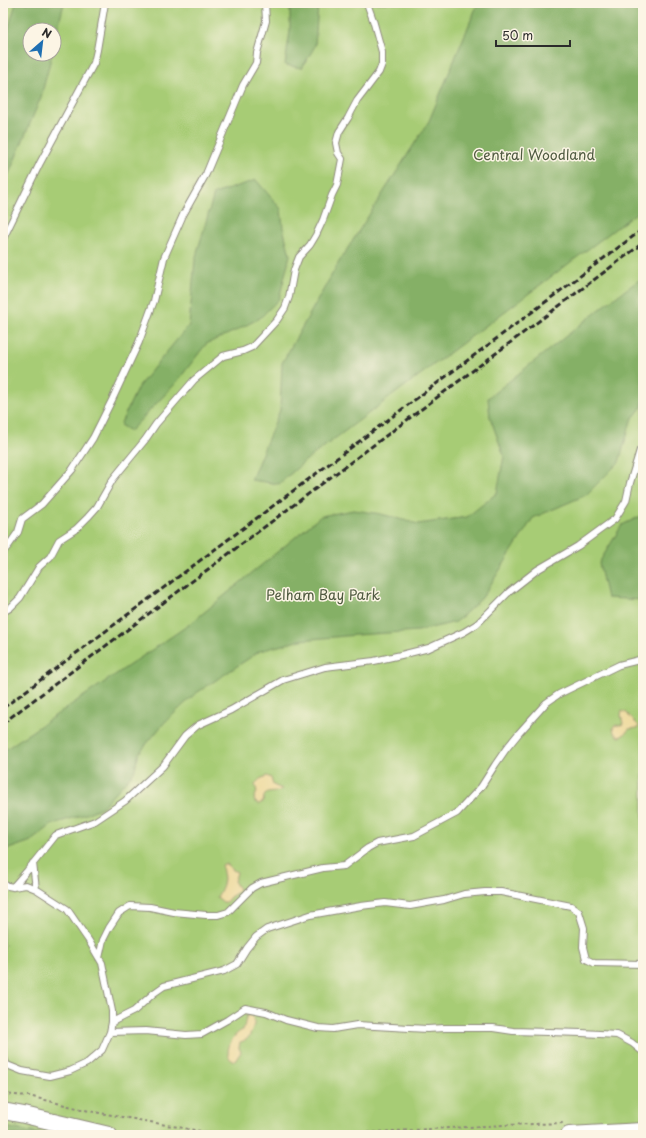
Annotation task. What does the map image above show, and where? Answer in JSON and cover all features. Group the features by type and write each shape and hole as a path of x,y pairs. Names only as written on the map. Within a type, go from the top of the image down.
{"main road":[{"path":"3,1112 24,1114 108,1135"},
{"path":"568,1129 643,1131"}],"lane":[{"path":"3,239 43,156 94,63 105,3"},
{"path":"3,552 18,532 22,519 42,504 72,470 93,438 112,400 138,342 154,301 164,258 183,215 206,174 243,85 256,63 257,53 266,21 265,3"},
{"path":"3,612 10,608 20,598 39,567 50,557 59,540 76,529 88,518 113,478 145,440 156,424 194,380 223,356 243,351 252,346 268,330 285,308 289,297 294,270 299,257 310,245 316,235 337,185 342,159 336,144 338,132 348,118 357,101 379,72 382,64 382,52 368,3"},
{"path":"13,887 56,835 95,821 124,802 163,766 185,736 198,725 231,710 283,680 325,668 381,659 429,648 464,632 477,624 509,592 537,570 578,546 615,519 626,501 640,450 643,448"},
{"path":"99,958 103,940 109,928 119,913 130,906 150,907 174,912 218,916 228,912 252,888 261,884 323,868 344,866 377,843 414,836 457,813 481,787 506,749 519,733 546,704 559,694 619,665 643,659"},
{"path":"33,863 36,889"},
{"path":"3,885 13,887 26,886 36,889 67,909 102,963 112,1011 110,1032 102,1050 87,1063 70,1071 50,1076 22,1071 7,1065 3,1056"},
{"path":"112,1022 134,1011 164,986 224,971 237,964 256,937 267,929 310,915 385,903 410,906 444,900 464,894 501,892 571,906 579,912 584,928 583,947 586,959 594,963 643,964"},
{"path":"110,1032 146,1031 180,1035 202,1034 245,1008 266,1012 286,1020 318,1028 333,1029 357,1025 427,1029 493,1028 513,1031 617,1035 632,1043 643,1052"}],"path":[{"path":"3,946 8,944"},
{"path":"3,1094 29,1096 89,1111 211,1133 232,1135"},
{"path":"320,1135 506,1125 568,1129"}],"green space":[{"name":"Pelham Bay Park","path":"3,3 643,3 643,1135 3,1135"},
{"path":"16,3 64,3 59,22 22,22 22,62 50,62 41,97 3,188 3,42 5,40"},
{"path":"290,3 319,3 315,46 302,68 285,65 290,31"},
{"name":"Central Woodland","path":"478,3 643,3 643,208 305,461 279,484 251,480 280,410 282,363 339,262 429,121"},
{"path":"256,180 281,209 283,228 290,255 279,299 260,318 206,344 176,383 130,431 120,425 138,387 189,325 195,260 214,194"},
{"path":"643,277 643,405 631,421 619,462 586,495 533,518 482,598 456,622 418,631 301,640 260,651 195,694 164,723 139,753 134,772 102,807 86,814 53,824 31,841 3,850 3,751 190,624 321,516 354,510 381,514 418,524 467,517 497,493 504,456 490,417 488,398 609,302"},
{"path":"643,515 643,600 607,598 599,563 622,525"},
{"path":"3,1127 5,1127 47,1135 3,1135"}],"sand":[{"path":"622,711 627,713 639,726 638,728 629,729 620,737 615,733 613,727 623,724 621,715"},
{"path":"267,776 271,778 273,785 282,789 266,794 263,802 259,804 255,802 254,799 257,792 255,784 260,779"},
{"path":"226,864 237,872 234,881 239,889 238,892 230,897 226,902 223,902 217,897 223,882 224,876 221,866"},
{"path":"247,1015 251,1015 254,1020 251,1034 248,1038 240,1042 239,1048 241,1052 235,1061 231,1060 228,1052 230,1043 239,1032 243,1030"}],"railway":[{"path":"3,708 643,229"},
{"path":"3,723 643,243"}]}
